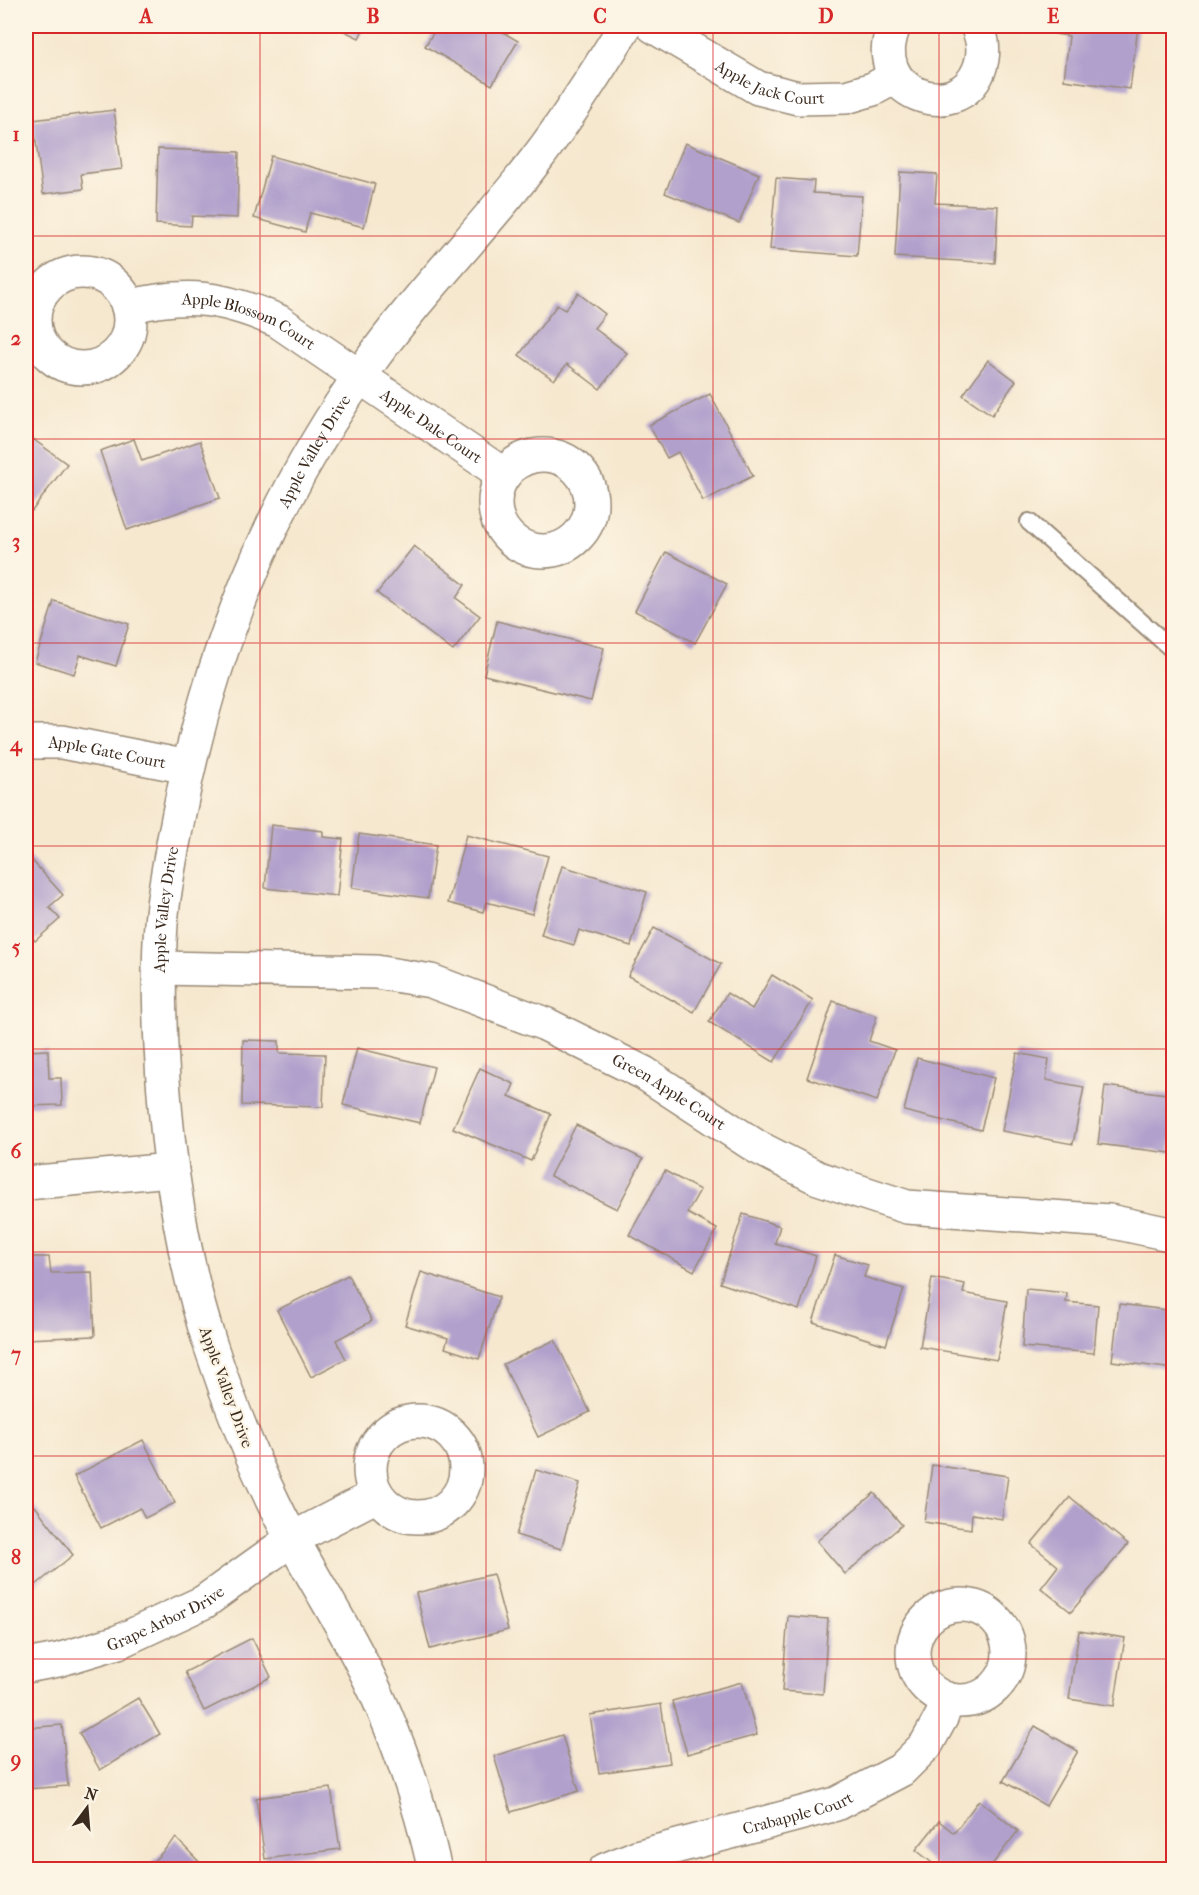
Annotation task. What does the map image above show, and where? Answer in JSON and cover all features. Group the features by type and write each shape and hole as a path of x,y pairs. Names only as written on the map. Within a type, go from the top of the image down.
{"street":[{"name":"Apple Valley Drive","path":"435,1869 413,1788 385,1715 351,1642 292,1539 244,1439 212,1351 192,1278 171,1170 163,1092 159,968 163,904 188,767 208,689 250,574 296,480 359,377 412,306 535,161 590,82 625,26"},
{"name":"Apple Jack Court","path":"653,26 758,88 798,98 846,97 873,89 895,77"},
{"path":"894,26 889,38 888,51 895,77 905,87 930,98 943,98 956,93 968,86 977,76 984,49 977,26"},
{"name":"Apple Blossom Court","path":"128,307 153,300 185,297 245,306 278,321 359,377"},
{"name":"Apple Dale Court","path":"359,377 504,475"},
{"name":"Apple Gate Court","path":"26,742 62,742 188,767"},
{"name":"Green Apple Court","path":"159,968 376,972 431,981 545,1024 644,1073 757,1147 818,1178 907,1207 1109,1221 1173,1235"},
{"path":"26,1183 171,1170"},
{"name":"Grape Arbor Drive","path":"26,1666 58,1660 118,1642 204,1602 292,1539 377,1495"},
{"name":"Crabapple Court","path":"605,1869 637,1857 836,1804 902,1770 926,1745 942,1716 947,1699"}],"lane":[{"path":"1029,522 1173,651"}],"building":[{"path":"334,26 365,26 359,38"},
{"path":"427,26 492,26 518,41 492,85 425,46 435,30"},
{"path":"1056,26 1138,26 1130,89 1064,80 1069,36 1055,34"},
{"path":"114,110 122,169 81,174 83,189 43,194 33,120"},
{"path":"685,143 759,174 739,223 665,193"},
{"path":"158,149 239,152 237,218 192,216 191,226 156,224"},
{"path":"271,156 375,184 364,227 310,213 305,232 254,218"},
{"path":"900,172 937,174 935,203 998,206 995,263 895,257"},
{"path":"776,178 814,181 813,193 862,196 857,256 770,249"},
{"path":"578,293 605,314 594,328 627,353 600,389 567,364 554,380 519,355 557,305 565,310"},
{"path":"988,360 1016,381 992,415 963,395"},
{"path":"710,394 753,476 703,501 678,452 667,458 649,425"},
{"path":"26,434 67,464 32,511 26,506"},
{"path":"134,439 142,461 200,441 220,498 127,530 100,451"},
{"path":"414,546 465,585 456,598 480,616 453,651 377,593"},
{"path":"666,552 727,584 695,643 635,611"},
{"path":"54,601 129,624 116,666 80,655 74,674 35,662"},
{"path":"497,621 604,648 591,701 484,675"},
{"path":"271,825 323,831 323,837 343,839 337,896 265,888"},
{"path":"359,834 436,845 428,898 352,888"},
{"path":"466,835 548,856 532,914 486,902 483,912 448,903"},
{"path":"27,855 63,895 49,907 60,919 35,941 26,930"},
{"path":"562,866 647,892 631,946 579,930 574,945 541,935"},
{"path":"654,928 721,964 694,1012 628,976"},
{"path":"772,975 813,1000 774,1062 709,1022 727,993 752,1009"},
{"path":"833,1001 877,1016 869,1041 895,1050 877,1101 807,1078"},
{"path":"243,1040 279,1041 279,1053 325,1054 323,1107 242,1105"},
{"path":"357,1048 434,1067 420,1123 343,1105"},
{"path":"48,1050 49,1078 61,1078 62,1105 26,1106 26,1051"},
{"path":"1017,1053 1049,1059 1046,1080 1084,1087 1073,1144 1002,1131"},
{"path":"917,1058 994,1078 981,1130 904,1111"},
{"path":"480,1068 514,1084 509,1096 551,1114 531,1161 453,1128"},
{"path":"1105,1086 1174,1095 1174,1123 1170,1153 1098,1144"},
{"path":"576,1125 643,1159 617,1209 550,1176"},
{"path":"665,1171 700,1190 687,1213 717,1229 694,1271 629,1235"},
{"path":"743,1214 780,1226 775,1243 816,1256 799,1310 720,1283"},
{"path":"835,1255 868,1265 864,1277 904,1289 886,1345 813,1322"},
{"path":"26,1257 49,1257 51,1273 92,1272 95,1336 26,1339"},
{"path":"421,1272 499,1297 479,1359 445,1348 448,1338 405,1325"},
{"path":"348,1275 372,1321 336,1340 346,1359 311,1377 277,1310"},
{"path":"932,1278 965,1284 963,1293 1007,1301 997,1360 920,1347"},
{"path":"1026,1289 1067,1293 1066,1302 1098,1305 1094,1353 1022,1347"},
{"path":"1119,1304 1174,1311 1174,1369 1112,1361"},
{"path":"555,1340 590,1412 538,1437 503,1364"},
{"path":"143,1440 175,1503 145,1518 140,1508 101,1528 74,1476"},
{"path":"932,1465 1008,1476 1002,1519 972,1514 971,1529 924,1522"},
{"path":"536,1470 580,1483 561,1549 516,1535"},
{"path":"874,1493 902,1525 845,1574 817,1541"},
{"path":"1070,1497 1128,1544 1071,1612 1041,1588 1058,1566 1031,1544"},
{"path":"26,1500 32,1508 35,1506 73,1555 26,1593"},
{"path":"493,1574 508,1630 430,1649 416,1593"},
{"path":"788,1616 828,1619 823,1694 782,1691"},
{"path":"1079,1631 1125,1638 1114,1706 1069,1699"},
{"path":"252,1638 271,1677 204,1711 185,1672"},
{"path":"742,1682 757,1735 687,1754 672,1701"},
{"path":"138,1698 160,1734 100,1770 79,1733"},
{"path":"661,1704 670,1763 599,1773 590,1715"},
{"path":"62,1725 68,1786 26,1789 26,1728"},
{"path":"1035,1726 1078,1751 1046,1806 1003,1781"},
{"path":"562,1735 579,1791 511,1812 494,1756"},
{"path":"331,1788 340,1849 265,1859 256,1798"},
{"path":"979,1800 1018,1831 988,1870 941,1870 916,1850 939,1821 954,1833"},
{"path":"176,1838 207,1870 145,1870"}]}
